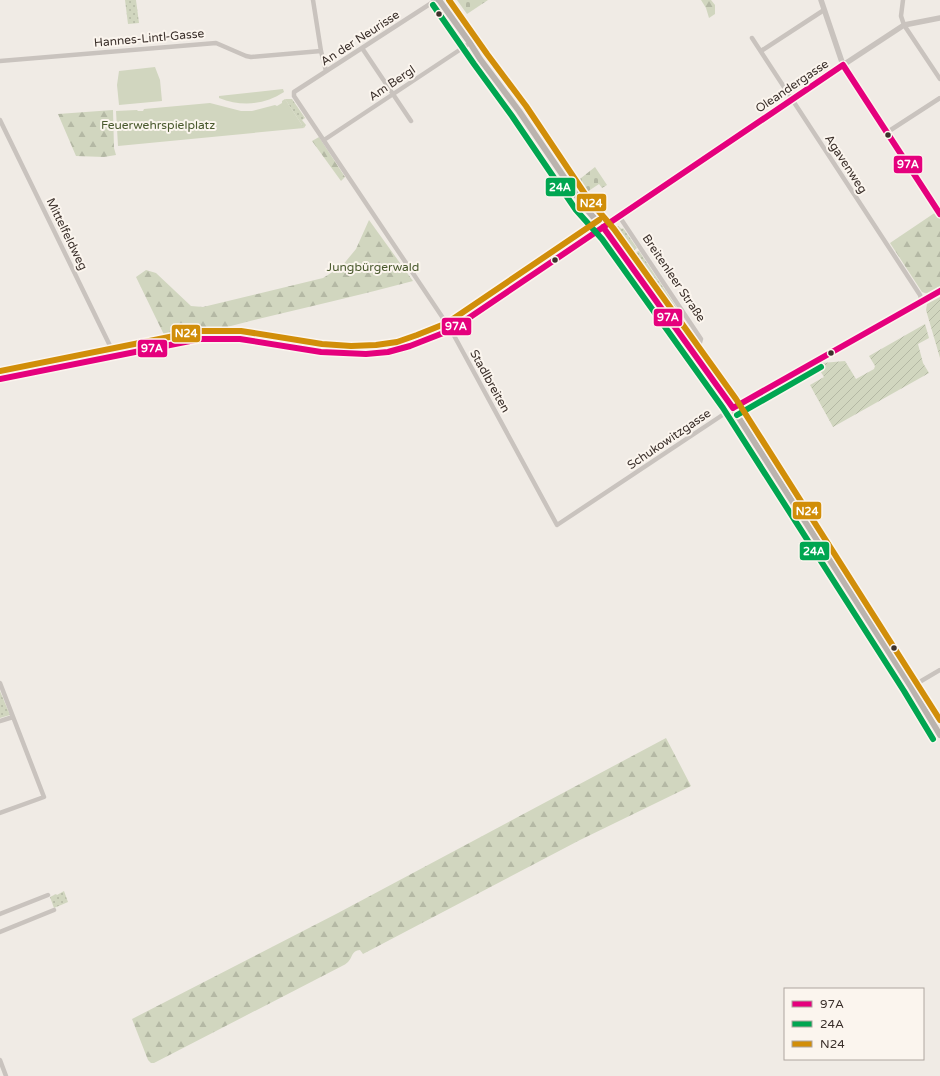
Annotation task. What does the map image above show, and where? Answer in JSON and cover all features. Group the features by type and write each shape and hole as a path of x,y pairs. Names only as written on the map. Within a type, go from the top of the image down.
{"main road":[{"path":"437,0 519,111 583,204 603,227 733,408 940,735"}],"street":[{"path":"313,0 321,51 326,71"},
{"name":"An der Neurisse","path":"294,92 437,0"},
{"path":"821,0 843,65 940,214"},
{"path":"903,0 901,16 904,25 940,79"},
{"path":"761,51 824,10"},
{"name":"Oleandergasse","path":"0,379 200,339 222,338 245,340 338,353 368,354 408,347 430,340 451,330 904,25 940,18"},
{"name":"Agavenweg","path":"752,38 916,289 922,301"},
{"name":"Hannes-Lintl-Gasse","path":"0,61 216,43 251,57 321,51"},
{"name":"Am Bergl","path":"324,140 470,43"},
{"path":"362,48 411,121"},
{"name":"Stadlbreiten","path":"294,92 294,96 451,330 557,525"},
{"path":"886,133 940,98"},
{"name":"Mittelfeldweg","path":"0,120 116,356"},
{"name":"Breitenleer Straße","path":"619,216 701,339 699,346 693,351"},
{"name":"Schukowitzgasse","path":"557,525 733,408 940,291"},
{"path":"911,687 940,670"},
{"path":"0,683 44,797 0,813"},
{"path":"0,721 13,717"},
{"path":"0,914 48,895"},
{"path":"0,932 54,910"},
{"path":"0,1060 6,1076"}],"green space":[{"path":"125,0 136,0 139,23 128,24"},
{"path":"457,0 488,0 467,14"},
{"path":"701,0 711,0 715,5 715,14 709,18 706,8"},
{"path":"155,67 160,80 162,101 119,105 117,85 119,71"},
{"path":"283,89 284,92 269,100 261,102 236,103 219,98 219,96"},
{"path":"285,99 292,99 305,118 302,120 306,125 304,128"},
{"name":"Feuerwehrspielplatz","path":"285,99 304,128 118,146 116,111 143,111 144,109 210,103 241,111 252,111 275,105 277,106"},
{"path":"113,110 114,148 116,155 104,157 76,156 58,114"},
{"path":"319,137 345,177 341,181 312,141"},
{"path":"595,167 607,185 602,188 599,184 584,194 576,182"},
{"path":"936,212 940,219 940,286 928,294 922,292 890,243"},
{"name":"Jungbürgerwald","path":"369,220 413,281 281,313 202,334 195,338 168,343 136,277 146,270 156,273 191,306 203,307 323,278 342,266 356,249"},
{"path":"618,226 622,229 623,228 637,248 631,253 615,231 615,228"},
{"path":"639,251 689,326 687,327 691,334 693,333 697,339 697,344 692,343 631,256 633,255 636,259 639,257 636,252"},
{"path":"940,297 940,358 926,310 927,304"},
{"path":"925,324 929,338 918,344 923,363 929,373 833,427 810,385 824,377 817,366 822,363 845,361 856,379 874,369 875,366 869,356"},
{"path":"0,691 10,715 0,718"},
{"path":"666,738 691,786 580,840 363,954 360,950 355,952 352,954 350,960 344,965 154,1063 151,1063 148,1060 132,1019 338,913"},
{"path":"64,891 68,902 54,908 50,897"}],"transit line":[{"name":"N24","path":"449,0 526,106 589,200 614,229 736,399 940,720"},
{"name":"24A","path":"433,5 512,116 576,210 602,239 723,408 904,691 933,739"},
{"name":"97A","path":"843,65 940,214"},
{"name":"97A","path":"0,379 200,339 240,339 321,352 366,354 388,352 410,346 451,330 843,65"},
{"name":"N24","path":"0,371 199,331 241,331 322,344 351,346 397,342 447,323 599,220"},
{"name":"97A","path":"603,227 733,408"},
{"name":"97A","path":"733,408 940,291"},
{"name":"24A","path":"737,415 821,367"}]}
